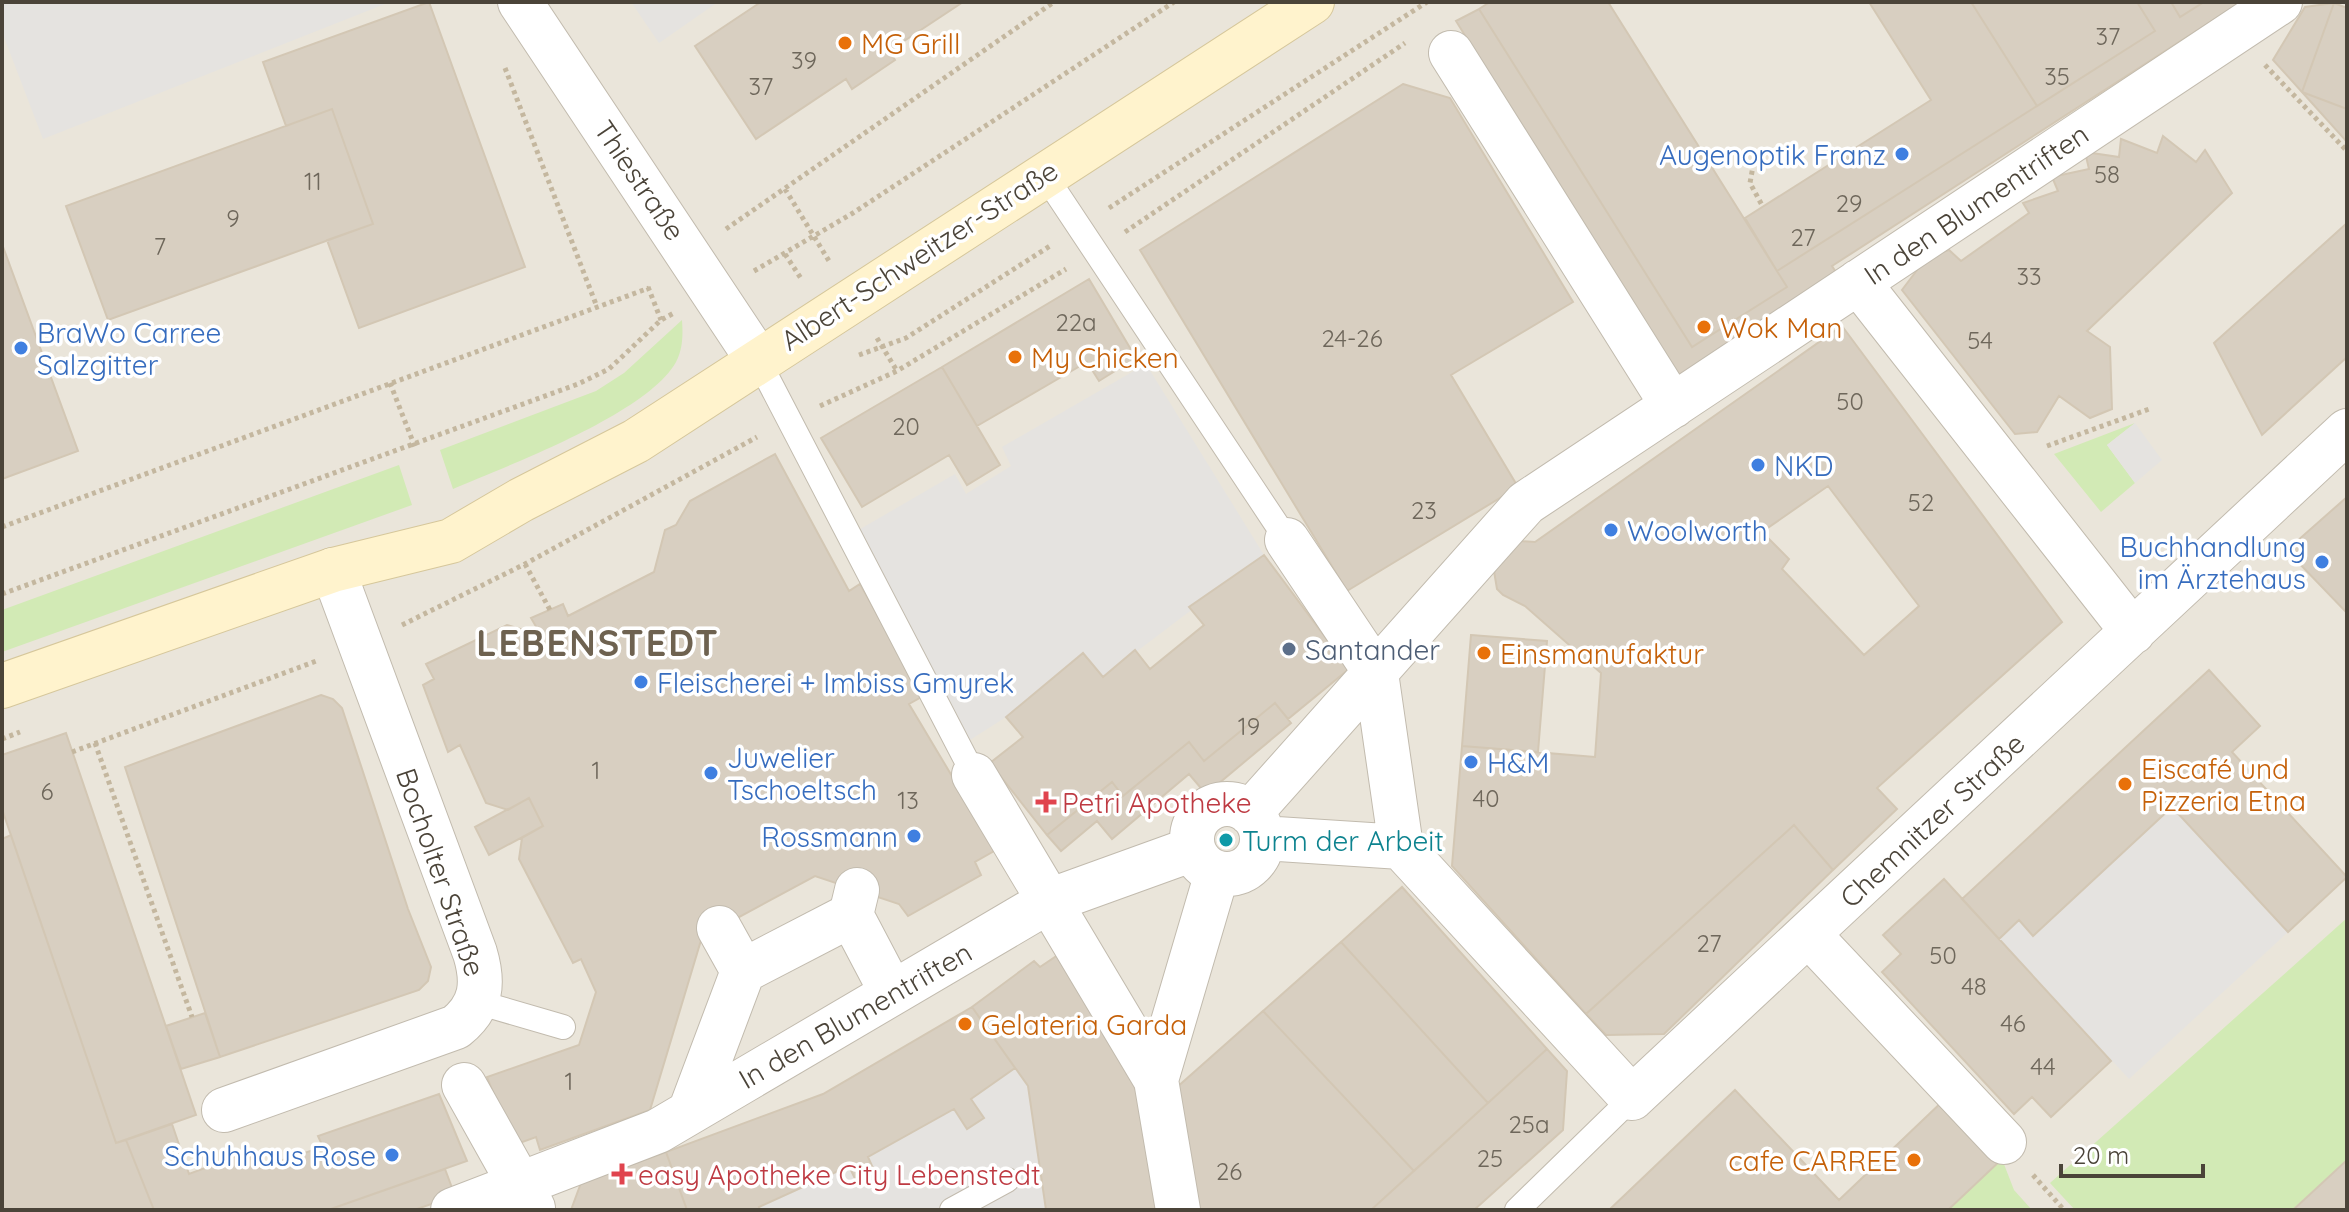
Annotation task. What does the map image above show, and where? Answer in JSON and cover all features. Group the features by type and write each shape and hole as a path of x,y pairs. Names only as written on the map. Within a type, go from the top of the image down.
{"street":[{"name":"Thiestraße","path":"520,2 758,360"},
{"name":"Albert-Schweitzer-Straße","path":"2,686 333,570 421,525 459,510 521,500 636,441 1312,2"},
{"name":"In den Blumentriften","path":"1256,825 1293,742 1376,673 1526,503 2280,2"},
{"path":"1451,53 1673,406"},
{"path":"1858,282 2133,632"},
{"name":"Chemnitzer Straße","path":"1632,1098 2347,431"},
{"path":"1287,540 1376,673 1401,847 1632,1098"},
{"name":"Bocholter Straße","path":"224,1110 456,1027 477,1002 481,978 475,953 333,570"},
{"path":"974,775 1044,870 1156,1080 1178,1210"},
{"path":"1156,1080 1205,861 1195,826 1208,809 1230,804 1256,825 1401,847"},
{"path":"1205,861 1228,875 1249,867 1261,849 1256,825"},
{"name":"In den Blumentriften","path":"453,1210 527,1197 658,1131 892,993 1044,870 1205,861"},
{"path":"690,1112 743,971 854,903 892,993"},
{"path":"719,928 743,971"},
{"path":"1808,934 2004,1142"},
{"path":"464,1085 527,1197"}],"lane":[{"path":"1044,174 1287,540"},
{"path":"758,360 974,775"},
{"path":"477,1002 563,1027"},
{"name":"Chemnitzer Straße","path":"1517,1210 1632,1098"},
{"path":"952,1210 1007,1180"}],"path":[{"path":"719,235 1054,2"},
{"path":"785,254 1174,2"},
{"path":"854,357 883,348 925,327 1427,2"},
{"path":"72,752 361,645 525,564 789,419 897,371 1095,252 1433,24 1451,53"},
{"path":"2234,33 2347,151"},
{"path":"504,67 597,307"},
{"path":"1755,155 1750,183 1763,207"},
{"path":"2,527 649,288"},
{"path":"2,594 415,447 578,384 609,369 661,320"},
{"path":"390,383 415,447"},
{"path":"2002,467 2047,446 2152,408"},
{"path":"525,564 550,610"},
{"path":"95,743 192,1017"}],"shaded area":[{"path":"2,2 2347,2 2347,1210 2,1210"},
{"path":"2,2 390,2 43,139 2,32"},
{"path":"631,2 718,2 659,43"},
{"path":"1146,364 1264,555 1103,677 1082,653 1006,717 959,747 850,535 955,474 966,494 1011,466 1002,447"},
{"path":"2135,423 2162,460 2135,483 2107,445"},
{"path":"2172,807 2288,932 2129,1079 1999,939 2019,920 2034,935"},
{"path":"1015,1068 1028,1086 1046,1210 760,1210 759,1207 849,1166 860,1187 877,1177 868,1157 954,1109 967,1129 983,1118 971,1099"}],"green space":[{"path":"682,320 682,341 676,362 660,381 637,400 575,436 453,489 440,450 596,391 624,373"},
{"path":"2135,423 2107,445 2135,483 2101,512 2054,454"},
{"path":"399,465 412,505 2,652 2,610"},
{"path":"2347,918 2347,1160 2292,1210 2075,1210 2050,1183"},
{"path":"2002,1159 2014,1190 2032,1210 1948,1210"}],"building":[{"path":"429,2 525,267 359,328 327,240 373,224 332,109 286,126 263,62"},
{"path":"761,2 963,2 889,51 895,60 852,89 846,79 756,139 695,46"},
{"path":"1490,2 1608,2 1787,287 1692,347 1479,9"},
{"path":"1869,2 1971,2 2037,106 1777,271 1745,218 1931,100"},
{"path":"1971,2 2137,2 2155,31 2037,106"},
{"path":"2137,2 2171,2 2180,17 2204,2 2241,2 1832,266 1841,280 1682,385 1456,21 1479,9 1692,347 1787,287 1777,271 2155,31"},
{"path":"2171,2 2204,2 2180,17"},
{"path":"2334,3 2347,8 2347,109 2302,92"},
{"path":"2334,3 2302,92 2273,60 2305,7"},
{"path":"1403,84 1450,98 1573,302 1451,375 1518,487 1347,591 1140,250"},
{"path":"2302,92 2347,109 2347,142"},
{"path":"332,109 373,224 108,320 66,206"},
{"path":"2163,136 2196,162 2205,150 2232,193 2087,331 2110,347 2112,409 2090,418 2059,396 2037,432 2015,434 1902,290 1927,257 1949,250 1961,261 2029,213 2023,203 2058,191 2052,177 2089,169 2085,152 2119,157 2121,139 2157,153"},
{"path":"2347,223 2347,357 2262,435 2214,343"},
{"name":"BraWo Carree Salzgitter","path":"2,244 78,451 2,479"},
{"path":"1089,279 1136,358 1099,381 1087,362 977,426 942,367"},
{"path":"1842,326 2062,622 1877,788 1897,809 1833,870 1794,825 1586,1014 1452,866 1462,746 1595,757 1601,673 1525,606 1497,589 1494,571 1519,541 1535,542","holes":["1828,486 1919,606 1864,655 1782,569 1789,559 1762,532"]},
{"path":"942,367 1000,465 967,485 949,455 862,507 821,438"},
{"path":"775,454 849,591 860,584 923,696 909,704 996,850 975,862 981,875 908,916 899,904 815,876 702,937 650,1110 540,1150 536,1137 514,1145 487,1077 579,1045 596,992 581,959 573,963 519,859 522,838 543,826 529,798 508,810 486,803 460,745 448,752 423,685 434,679 426,664 507,625 541,635 531,618 563,604 568,616 654,572 665,530 676,525 690,501"},
{"path":"2347,497 2347,613 2294,558 2292,551 2297,541"},
{"path":"1264,555 1349,669 1288,719 1275,703 1204,761 1189,742 1123,796 1112,782 1047,835 990,763 1023,737 1006,717 1083,653 1103,677 1135,650 1150,669 1204,625 1189,607"},
{"path":"1471,635 1547,641 1538,752 1462,746"},
{"path":"2209,670 2260,726 2232,752 2347,877 2288,932 2172,807 2033,936 2019,920 1999,939 1962,899"},
{"path":"321,695 333,699 342,708 408,909 431,967 428,981 419,990 220,1057 125,767"},
{"path":"1275,703 1291,723 1206,794 1189,774 1112,839 1097,821 1061,851 1047,835 1112,782 1123,796 1189,742 1204,761"},
{"path":"66,733 196,1115 116,1143 2,809 2,755"},
{"path":"529,798 543,826 489,855 475,827"},
{"path":"1794,825 1833,870 1664,1034 1606,1035 1586,1014"},
{"path":"11,835 116,1143 126,1140 154,1210 2,1210 2,839"},
{"path":"1944,879 2111,1061 2051,1117 2032,1097 2014,1114 1882,972 1901,954 1883,935"},
{"path":"1402,887 1547,1049 1488,1103 1341,942"},
{"path":"1341,942 1488,1103 1414,1171 1263,1011"},
{"path":"1061,953 1138,1070 1161,1210 1046,1210 1028,1086 972,1007 1034,961 1040,967"},
{"path":"972,1007 1015,1068 971,1099 984,1118 967,1129 954,1109 868,1157 877,1177 859,1187 849,1166 759,1207 760,1210 687,1210 666,1152 823,1094"},
{"path":"1263,1011 1414,1171 1371,1210 1194,1210 1175,1089"},
{"path":"205,1013 220,1057 181,1069 166,1026"},
{"path":"1547,1049 1567,1071 1563,1130 1474,1210 1371,1210"},
{"path":"1735,1090 1839,1200 1945,1099 2002,1159 1948,1210 1609,1210"},
{"path":"439,1094 467,1161 328,1210 154,1210 126,1140 172,1124 189,1174 248,1152 255,1169 323,1147 318,1136"},
{"path":"666,1152 687,1210 571,1210 581,1183"},
{"path":"2347,1160 2347,1210 2293,1210"},
{"path":"445,1169 455,1196 414,1210 328,1210"}],"place":[{"name":"MG Grill","path":"845,43"},
{"name":"Augenoptik Franz","path":"1902,154"},
{"name":"Wok Man","path":"1704,327"},
{"name":"BraWo Carree Salzgitter","path":"21,348"},
{"name":"My Chicken","path":"1015,357"},
{"name":"NKD","path":"1758,465"},
{"name":"Woolworth","path":"1611,530"},
{"name":"Buchhandlung im Ärztehaus","path":"2322,562"},
{"name":"Santander","path":"1289,649"},
{"name":"Einsmanufaktur","path":"1484,653"},
{"name":"Fleischerei + Imbiss Gmyrek","path":"641,682"},
{"name":"H&M","path":"1471,762"},
{"name":"Juwelier Tschoeltsch","path":"711,773"},
{"name":"Eiscafé und Pizzeria Etna","path":"2125,784"},
{"name":"Petri Apotheke","path":"1046,802"},
{"name":"Rossmann","path":"914,836"},
{"name":"Turm der Arbeit","path":"1226,840"},
{"name":"Gelateria Garda","path":"965,1024"},
{"name":"Schuhhaus Rose","path":"392,1155"},
{"name":"cafe CARREE","path":"1914,1160"},
{"name":"easy Apotheke City Lebenstedt","path":"622,1174"}],"district":[{"name":"LEBENSTEDT","path":"598,642"}]}
